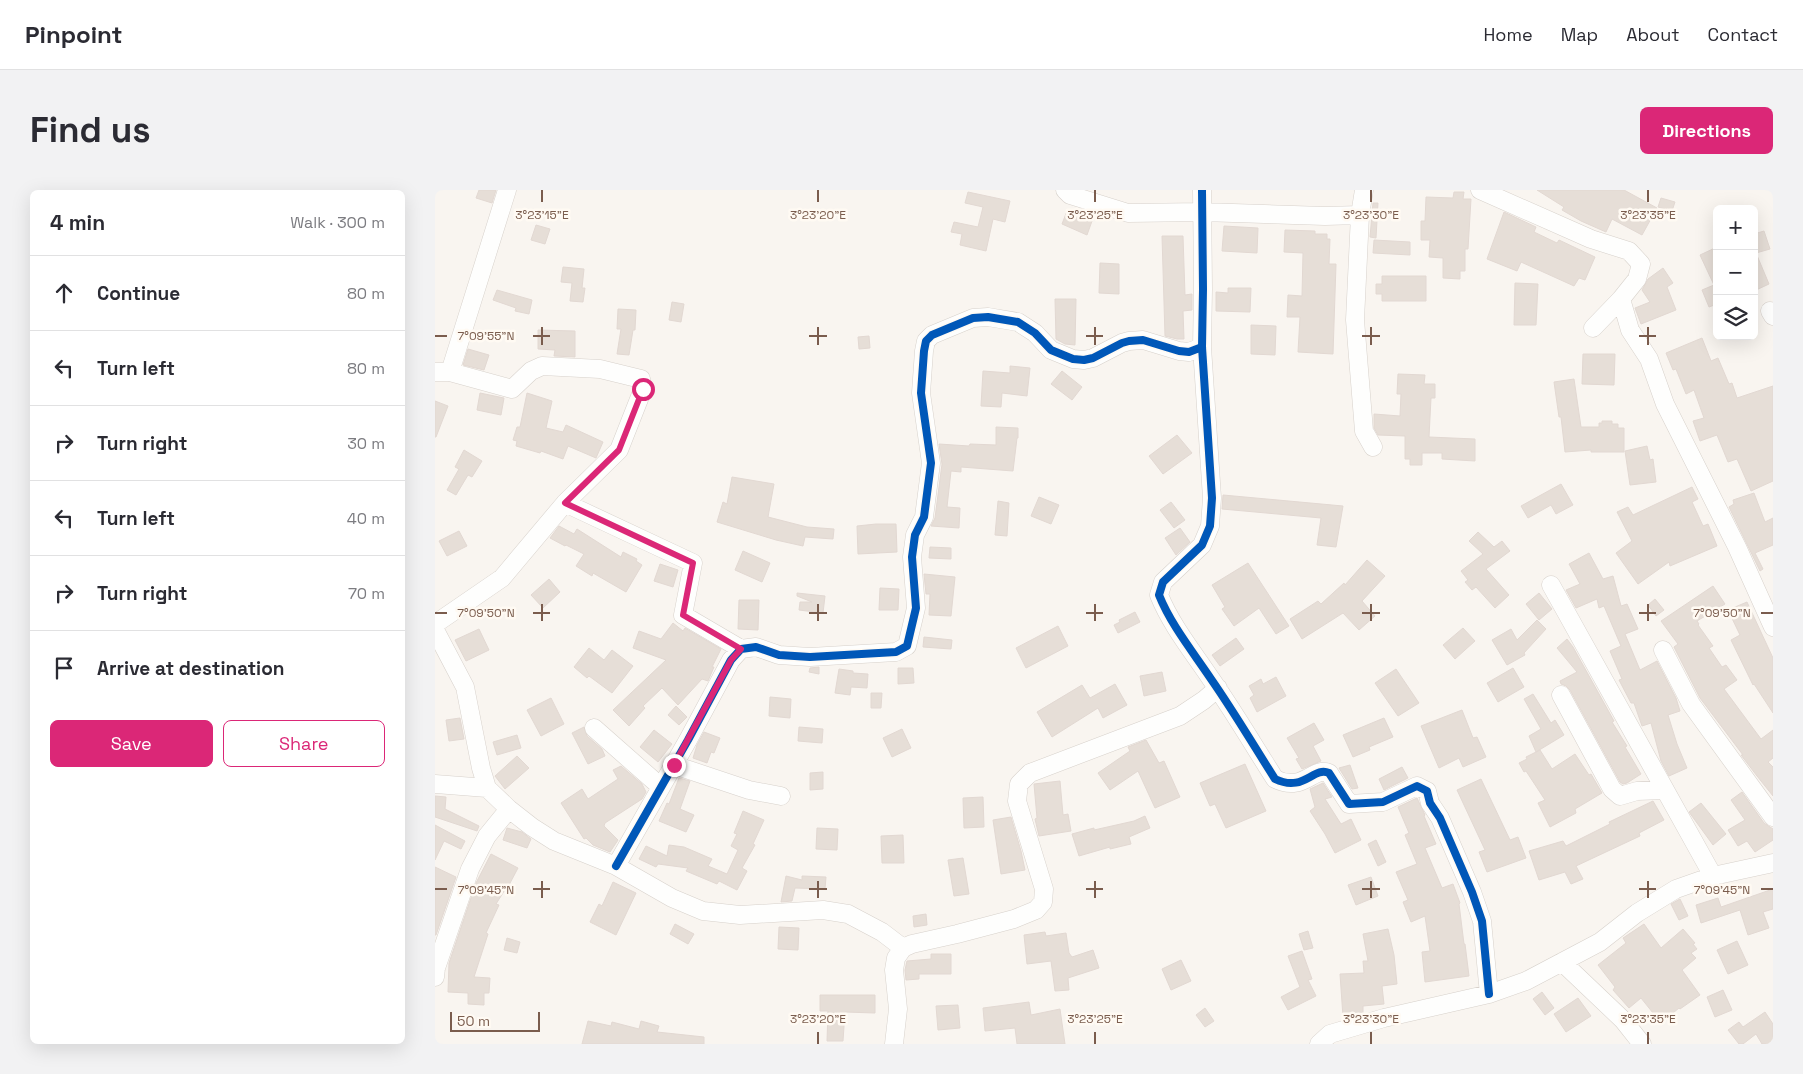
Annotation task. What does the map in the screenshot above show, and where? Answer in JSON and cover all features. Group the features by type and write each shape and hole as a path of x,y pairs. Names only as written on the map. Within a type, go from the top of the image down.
{"street":[{"path":"435,624 502,578 565,503 619,450 643,389 641,379 601,369 542,366 531,371 512,389 443,372 507,190"},
{"path":"1065,190 1071,195 1128,213 1202,212 1325,216 1360,215"},
{"path":"1202,190 1202,347 1212,498 1210,526 1202,545 1163,582 1159,595 1177,628 1218,688 1275,779 1285,784 1298,783 1315,773 1324,771 1329,774 1349,804 1383,802 1417,786 1427,791 1430,802 1440,818 1472,892 1482,921 1489,994"},
{"path":"1364,190 1360,215 1355,320 1363,431 1373,447"},
{"path":"1481,190 1591,239 1629,251 1641,264 1637,279 1593,328"},
{"path":"1621,299 1630,330 1649,360 1665,404 1737,547 1773,627"},
{"path":"565,503 693,563 683,615 741,649 756,648 779,655 810,657 895,652 907,646 916,608 912,557 915,535 924,517 931,463 921,393 926,340 932,335 973,318 988,317 1018,322 1035,333 1051,350 1073,359 1084,360 1093,358 1129,340 1143,340 1179,351 1189,352 1202,347"},
{"path":"1551,585 1713,876"},
{"path":"435,630 465,687 481,768 487,788 532,827 554,841 616,866 672,898 703,911 740,915 823,910 848,914 882,932 903,948"},
{"path":"616,866 731,660 741,649"},
{"path":"1663,650 1691,704 1773,818"},
{"path":"894,1044 898,1009 895,958 903,948 912,944 1014,919 1036,910 1043,902 1044,889 1017,800 1019,784 1030,773 1180,716 1218,688"},
{"path":"1561,695 1612,789 1620,796 1637,791 1664,790"},
{"path":"594,728 661,787"},
{"path":"674,765 749,790 781,796"},
{"path":"435,784 487,788"},
{"path":"435,976 444,943 470,869 487,836 509,809"},
{"path":"1319,1044 1330,1034 1384,1018 1489,994 1526,981 1600,942 1637,913 1676,889 1713,876 1773,863"},
{"path":"1562,962 1623,1020 1642,1044"}],"building":[{"path":"479,190 496,190 492,203 476,198"},
{"path":"1537,190 1624,190 1657,208 1642,235 1612,219 1606,232 1562,210 1564,207"},
{"path":"968,192 1010,201 1005,222 993,219 986,251 960,245 962,234 951,232 954,222 978,227 983,207 965,203"},
{"path":"1454,192 1464,192 1463,199 1471,199 1468,249 1465,249 1465,271 1460,271 1460,279 1443,278 1443,258 1429,257 1430,240 1421,240 1421,221 1425,221 1426,197 1453,198"},
{"path":"1661,198 1675,202 1672,211 1658,207"},
{"path":"1373,203 1378,203 1376,238 1370,237"},
{"path":"1067,211 1092,221 1087,235 1062,224"},
{"path":"1504,212 1536,227 1534,232 1557,243 1559,240 1595,257 1585,280 1579,278 1574,286 1521,262 1517,271 1487,259"},
{"path":"536,225 550,229 545,244 531,240"},
{"path":"1224,226 1258,228 1257,253 1222,251"},
{"path":"1285,230 1315,231 1315,234 1327,234 1327,239 1330,239 1329,264 1336,264 1333,354 1298,352 1300,317 1287,317 1288,295 1302,296 1303,253 1284,252"},
{"path":"1764,231 1770,249 1758,252 1758,233"},
{"path":"1162,236 1183,236 1185,295 1192,294 1192,310 1183,311 1184,339 1165,336"},
{"path":"1374,240 1410,242 1410,255 1373,253"},
{"path":"1713,249 1713,283 1700,255"},
{"path":"1758,258 1769,284 1758,289"},
{"path":"1100,263 1119,264 1119,294 1099,293"},
{"path":"563,267 584,269 582,288 585,288 583,302 570,301 572,283 561,282"},
{"path":"1663,268 1673,283 1667,287 1676,310 1641,324 1635,308 1650,302 1642,290 1648,279"},
{"path":"1382,276 1426,276 1426,301 1382,301 1382,294 1376,294 1376,284 1382,284"},
{"path":"1515,283 1538,284 1536,325 1514,325"},
{"path":"1713,285 1713,306 1709,307 1702,290"},
{"path":"1228,288 1251,288 1250,312 1216,311 1216,292 1228,293"},
{"path":"497,290 532,300 529,314 515,311 516,308 493,300"},
{"path":"1055,299 1076,299 1075,345 1065,344 1056,339"},
{"path":"672,302 684,304 681,322 669,320"},
{"path":"618,309 636,310 635,330 633,330 629,355 617,354 621,329 617,329"},
{"path":"1251,325 1276,326 1275,355 1251,354"},
{"path":"538,330 575,331 575,357 554,356 555,350 538,349"},
{"path":"869,336 870,348 859,349 858,337"},
{"path":"1702,338 1711,361 1718,358 1729,384 1732,383 1737,398 1773,386 1773,481 1751,491 1737,459 1728,462 1717,435 1700,441 1693,421 1704,418 1694,390 1686,394 1676,369 1673,370 1666,353"},
{"path":"468,349 489,355 484,370 463,365"},
{"path":"1583,354 1615,354 1614,385 1582,384"},
{"path":"1010,366 1030,368 1027,396 1002,393 1001,407 981,406 983,371 1010,373"},
{"path":"1062,371 1082,387 1072,400 1051,384"},
{"path":"1398,374 1425,375 1424,384 1435,384 1435,398 1431,398 1429,437 1475,439 1475,461 1442,459 1442,453 1422,453 1422,465 1410,465 1410,459 1405,459 1405,436 1378,435 1374,428 1374,414 1400,416 1401,394 1397,394"},
{"path":"1574,379 1581,427 1599,427 1599,423 1602,423 1602,421 1612,421 1612,424 1618,424 1618,428 1624,428 1624,452 1591,452 1591,450 1565,452 1554,382"},
{"path":"480,393 504,398 501,415 477,410"},
{"path":"527,393 552,401 546,428 563,432 566,425 603,442 596,458 568,446 563,459 541,451 540,453 516,446 517,441 513,440 517,427 520,427"},
{"path":"435,401 448,406 436,437 435,437"},
{"path":"996,427 1018,428 1013,471 961,467 961,472 951,471 947,507 960,508 959,528 931,526 935,518 942,464 939,444 996,445"},
{"path":"1177,435 1192,453 1163,474 1149,456"},
{"path":"1647,446 1650,460 1653,459 1656,482 1630,485 1625,451"},
{"path":"464,450 482,461 472,477 468,475 456,495 447,490 459,469 455,467"},
{"path":"732,477 774,484 768,517 807,527 834,529 833,539 805,537 803,546 717,522 723,502 727,504"},
{"path":"1561,484 1573,505 1556,514 1551,505 1528,518 1521,506"},
{"path":"1692,487 1698,499 1692,502 1703,526 1708,524 1717,546 1670,566 1669,562 1638,584 1616,553 1632,541 1617,512 1628,507 1633,515"},
{"path":"1754,493 1765,522 1773,518 1773,545 1755,553 1763,569 1760,571 1729,507 1734,504 1733,500"},
{"path":"1223,495 1343,506 1336,547 1317,545 1321,518 1222,509"},
{"path":"1039,497 1059,505 1051,524 1031,516"},
{"path":"998,501 1009,503 1007,536 995,535"},
{"path":"1171,502 1185,520 1174,528 1160,510"},
{"path":"896,524 897,552 858,554 857,526"},
{"path":"559,526 574,534 577,529 621,557 623,552 637,559 636,561 642,565 626,592 593,573 592,576 576,566 584,554 550,538"},
{"path":"1180,528 1190,542 1176,555 1165,538"},
{"path":"459,531 467,546 447,556 439,541"},
{"path":"1478,532 1494,547 1502,541 1510,551 1486,569 1509,595 1495,608 1476,587 1472,590 1465,582 1468,580 1461,571 1483,554 1469,541"},
{"path":"930,547 951,548 951,559 929,558"},
{"path":"743,551 770,563 762,582 735,570"},
{"path":"1589,553 1603,579 1613,576 1621,606 1627,604 1638,629 1625,634 1640,670 1657,661 1676,698 1680,711 1668,715 1687,768 1669,776 1661,761 1651,723 1642,726 1634,703 1631,703 1619,680 1622,679 1610,651 1621,646 1604,606 1599,608 1597,599 1576,608 1566,590 1580,584 1569,564"},
{"path":"1367,560 1385,576 1362,601 1375,616 1359,630 1343,613 1302,639 1290,619 1318,601 1321,604 1344,583 1345,585"},
{"path":"1248,563 1289,626 1276,634 1259,608 1234,626 1222,609 1225,607 1212,585"},
{"path":"660,564 678,570 673,587 654,581"},
{"path":"924,574 955,577 951,616 929,615 930,594 926,594"},
{"path":"549,579 560,592 543,608 531,595"},
{"path":"1713,586 1725,604 1697,621 1698,625 1713,646 1709,648 1722,667 1726,665 1737,680 1724,689 1761,739 1773,730 1773,758 1768,762 1773,767 1773,796 1700,698 1674,647 1678,644 1661,621"},
{"path":"880,588 899,589 898,610 879,610"},
{"path":"797,593 825,596 823,613 799,610 800,602 812,602 797,596"},
{"path":"1539,593 1552,609 1539,620 1526,604"},
{"path":"1655,599 1664,610 1656,616 1648,605"},
{"path":"739,600 759,600 758,630 738,629"},
{"path":"1747,602 1773,658 1773,713 1753,685 1731,640 1740,635 1728,610"},
{"path":"1135,612 1140,622 1118,633 1114,625 1120,622 1119,620"},
{"path":"1537,620 1546,629 1524,653 1525,655 1507,665 1492,640 1511,629 1517,640"},
{"path":"673,623 683,631 685,628 721,649 712,667 714,667 708,681 702,679 678,705 662,688 643,706 645,708 629,726 613,710 666,660 633,648 639,631 661,639"},
{"path":"1058,626 1068,646 1026,668 1016,648"},
{"path":"1463,628 1475,641 1455,659 1443,645"},
{"path":"479,629 489,650 466,661 455,640"},
{"path":"924,637 952,640 951,649 923,647"},
{"path":"1236,638 1244,649 1220,666 1212,655"},
{"path":"1567,639 1614,721 1612,722 1641,774 1627,783 1623,784 1620,782 1570,690 1561,684 1560,681 1577,672 1557,648"},
{"path":"589,648 604,660 612,650 633,666 612,693 589,676 587,678 574,667"},
{"path":"819,667 819,674 809,672 810,668"},
{"path":"898,668 913,668 914,683 898,684"},
{"path":"1513,668 1524,687 1498,702 1487,683"},
{"path":"839,669 853,671 853,673 868,674 867,688 851,687 850,695 835,693"},
{"path":"1396,669 1419,703 1398,716 1375,683"},
{"path":"1162,672 1166,691 1144,696 1140,676"},
{"path":"1276,677 1286,696 1257,712 1250,698 1254,695 1249,686 1261,679 1263,684"},
{"path":"1115,684 1127,705 1103,718 1098,708 1052,737 1037,712 1082,685 1090,698"},
{"path":"871,693 882,693 881,708 871,708"},
{"path":"1533,694 1551,723 1555,720 1564,735 1536,752 1529,736 1541,729 1524,699"},
{"path":"770,697 791,699 790,718 769,716"},
{"path":"551,698 564,724 541,736 527,710"},
{"path":"676,706 687,717 679,725 668,715"},
{"path":"1462,710 1473,738 1477,737 1486,757 1463,767 1459,758 1439,768 1421,726"},
{"path":"460,718 464,739 449,741 446,720"},
{"path":"1384,718 1393,737 1369,747 1370,750 1353,757 1343,735"},
{"path":"1314,723 1324,740 1313,746 1321,761 1302,769 1296,759 1299,758 1287,738"},
{"path":"584,727 587,736 602,749 605,756 588,764 572,733"},
{"path":"799,727 823,729 822,743 798,741"},
{"path":"902,729 911,748 892,757 883,738"},
{"path":"654,730 672,744 658,762 640,747"},
{"path":"704,732 720,738 714,753 711,752 707,763 693,758"},
{"path":"517,735 521,748 497,755 493,742"},
{"path":"1146,740 1159,763 1164,761 1180,797 1155,808 1138,771 1110,790 1098,773 1130,751 1128,747"},
{"path":"1540,750 1552,769 1575,754 1589,775 1591,774 1602,793 1575,809 1576,813 1550,827 1538,803 1545,800 1519,763"},
{"path":"517,756 529,768 505,789 495,776"},
{"path":"1245,764 1266,811 1226,828 1215,804 1210,806 1200,783"},
{"path":"1350,765 1358,788 1352,789 1339,768"},
{"path":"621,766 642,784 646,792 642,799 605,823 604,826 618,840 610,852 593,845 586,838 584,839 561,803 582,789 588,799 618,779 613,770"},
{"path":"1402,767 1408,778 1384,790 1379,779"},
{"path":"823,772 823,789 810,790 810,773"},
{"path":"679,778 690,781 680,809 694,815 686,832 659,821 667,803 669,804"},
{"path":"1481,779 1510,840 1518,837 1526,858 1487,872 1479,852 1485,850 1457,790"},
{"path":"1060,781 1063,815 1068,814 1071,831 1039,836 1035,819 1037,818 1034,784"},
{"path":"1323,783 1332,797 1325,799 1341,824 1351,819 1361,840 1335,853 1310,811 1315,807 1310,789"},
{"path":"1742,792 1764,823 1773,829 1773,840 1755,852 1747,841 1738,846 1728,830 1745,820 1731,800"},
{"path":"435,796 446,797 445,809 479,826 477,831 435,817"},
{"path":"983,797 984,827 964,828 963,798"},
{"path":"1417,798 1436,844 1425,848 1442,888 1453,884 1460,903 1469,976 1425,982 1422,952 1430,951 1425,916 1411,922 1403,902 1408,900 1396,872 1417,864 1405,835 1409,833 1398,807"},
{"path":"1653,801 1664,820 1639,833 1640,836 1576,866 1583,879 1571,884 1565,872 1539,880 1529,851 1563,841 1566,846 1610,824 1609,822"},
{"path":"1701,803 1726,834 1713,845 1689,812"},
{"path":"743,811 764,820 753,844 755,845 742,868 747,871 737,890 719,881 717,884 686,871 688,868 658,864 656,867 639,859 646,846 667,856 669,845 684,847 712,859 708,866 727,874 738,850 731,846 737,834 734,833"},
{"path":"1145,816 1150,828 1129,837 1131,844 1110,849 1110,847 1079,856 1072,834 1134,821"},
{"path":"1011,817 1025,870 1001,874 993,820"},
{"path":"435,825 465,841 461,849 444,841 435,860"},
{"path":"507,828 522,832 531,839 527,848 503,840"},
{"path":"817,828 838,829 837,850 816,849"},
{"path":"903,835 904,863 882,863 881,836"},
{"path":"1376,840 1386,862 1378,866 1368,844"},
{"path":"491,854 518,868 496,904 499,905 486,933 488,934 474,977 490,978 489,993 484,993 484,1005 468,1004 468,993 448,992 449,963 476,883"},
{"path":"963,858 969,894 954,896 948,860"},
{"path":"435,867 456,877 436,935 435,935"},
{"path":"786,876 802,880 802,876 826,877 825,889 795,888 792,901 781,902"},
{"path":"1371,877 1378,896 1356,905 1348,885"},
{"path":"613,882 636,893 616,935 590,922 599,904 602,906"},
{"path":"1773,889 1773,909 1763,912 1769,928 1748,935 1740,910 1701,923 1696,905 1718,898 1721,907"},
{"path":"1680,899 1688,916 1679,920 1671,904"},
{"path":"926,914 927,925 914,927 913,916"},
{"path":"675,924 694,934 688,944 670,934"},
{"path":"1644,924 1661,948 1683,929 1695,943 1693,944 1697,949 1691,953 1696,958 1682,970 1700,995 1679,1008 1661,1023 1641,998 1629,1008 1613,990 1615,987 1598,965 1626,943 1623,938"},
{"path":"779,927 799,928 798,950 778,949"},
{"path":"1388,929 1394,955 1397,984 1382,986 1384,1004 1363,1006 1363,1013 1351,1017 1343,1017 1340,974 1364,973 1363,961 1368,961 1363,934"},
{"path":"1308,931 1313,948 1304,950 1299,934"},
{"path":"1045,932 1046,936 1066,933 1069,953 1072,957 1093,950 1099,968 1068,978 1069,990 1055,991 1051,961 1027,964 1024,935"},
{"path":"507,938 520,942 517,953 504,950"},
{"path":"1737,941 1748,965 1728,974 1717,950"},
{"path":"1302,951 1312,979 1308,980 1316,996 1288,1010 1281,997 1300,987 1288,956"},
{"path":"931,954 951,954 951,974 919,974 919,979 906,980 905,970 907,961 931,959"},
{"path":"1181,960 1191,981 1171,990 1162,969"},
{"path":"1723,990 1732,1010 1715,1017 1707,997"},
{"path":"1542,992 1554,1008 1545,1015 1533,999"},
{"path":"820,995 875,995 875,1013 845,1012 843,1041 827,1041 828,1011 820,1011"},
{"path":"1578,998 1591,1016 1566,1032 1554,1014"},
{"path":"1029,1002 1031,1015 1060,1009 1065,1044 1017,1044 1015,1028 985,1031 983,1008"},
{"path":"958,1005 960,1028 938,1030 936,1006"},
{"path":"1205,1008 1214,1021 1205,1027 1196,1015"},
{"path":"1765,1012 1773,1024 1773,1044 1762,1044 1756,1034 1743,1044 1739,1044 1728,1030 1739,1022 1743,1027"},
{"path":"588,1021 611,1026 612,1022 639,1029 641,1021 659,1026 657,1032 704,1037 704,1044 582,1044"}],"cycle path":[{"path":"1202,190 1202,347 1212,498 1210,526 1202,545 1163,582 1159,595 1176,628 1228,704 1275,779 1293,783 1318,773 1329,773 1349,804 1383,802 1417,786 1427,791 1430,803 1440,818 1472,892 1482,921 1489,994"},
{"path":"616,866 731,660 741,649 756,647 779,655 810,657 896,652 907,646 916,608 912,557 915,535 924,517 931,463 921,393 924,351 926,341 932,335 973,318 988,317 1018,322 1035,333 1051,350 1073,359 1084,360 1093,358 1129,341 1143,340 1179,351 1189,352 1202,347"}],"route":[{"path":"643,389 619,450 565,503 693,563 683,615 741,649 731,660 674,765"}]}
